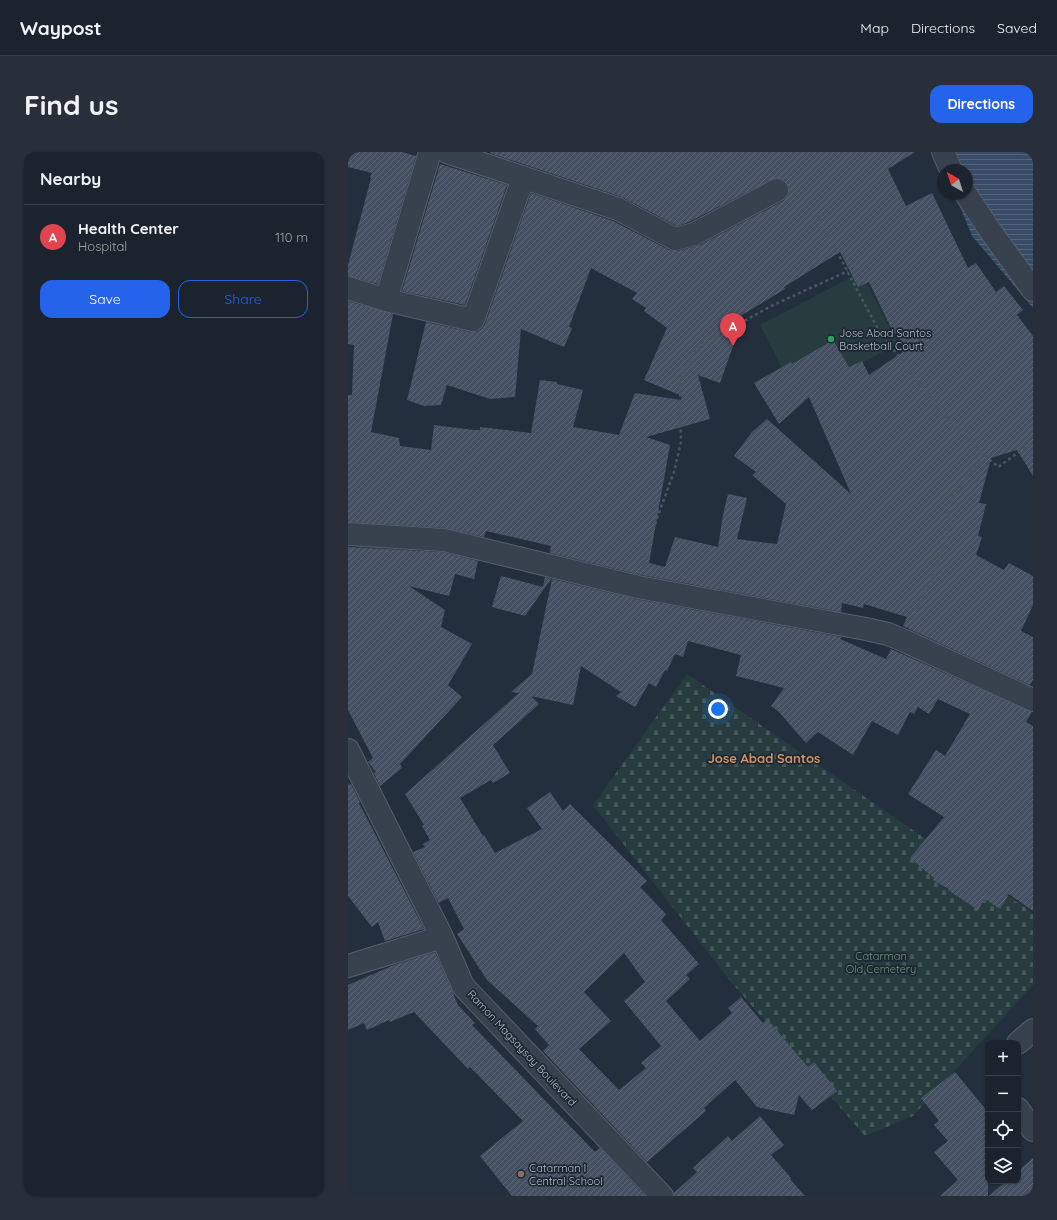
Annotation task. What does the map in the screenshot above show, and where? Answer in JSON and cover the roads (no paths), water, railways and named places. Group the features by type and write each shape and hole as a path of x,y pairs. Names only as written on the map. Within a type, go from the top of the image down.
{"street":[{"path":"386,300 430,152"},
{"path":"447,152 618,209 675,239 694,234 777,190"},
{"path":"943,152 948,164"},
{"path":"348,288 386,300 473,320 523,178"},
{"path":"970,200 989,230 1033,290"},
{"path":"348,534 444,540 638,586 888,634 1033,700"},
{"name":"Ramon Magsaysay Boulevard","path":"348,750 442,937 463,986 662,1196"},
{"path":"348,966 442,937"},
{"path":"1021,1040 1033,1030"},
{"path":"1020,1112 1033,1130"}],"water":[{"path":"937,152 1033,152 1033,308 972,236 957,200 973,200 973,164 942,164"}],"place":[{"name":"Jose Abad Santos Basketball Court","path":"831,339"},
{"name":"Health Center","path":"733,346"},
{"name":"Catarman I Central School","path":"521,1174"}],"district":[{"name":"Jose Abad Santos","path":"764,758"}],"park label":[{"name":"Catarman Old Cemetery","path":"881,962"}]}
